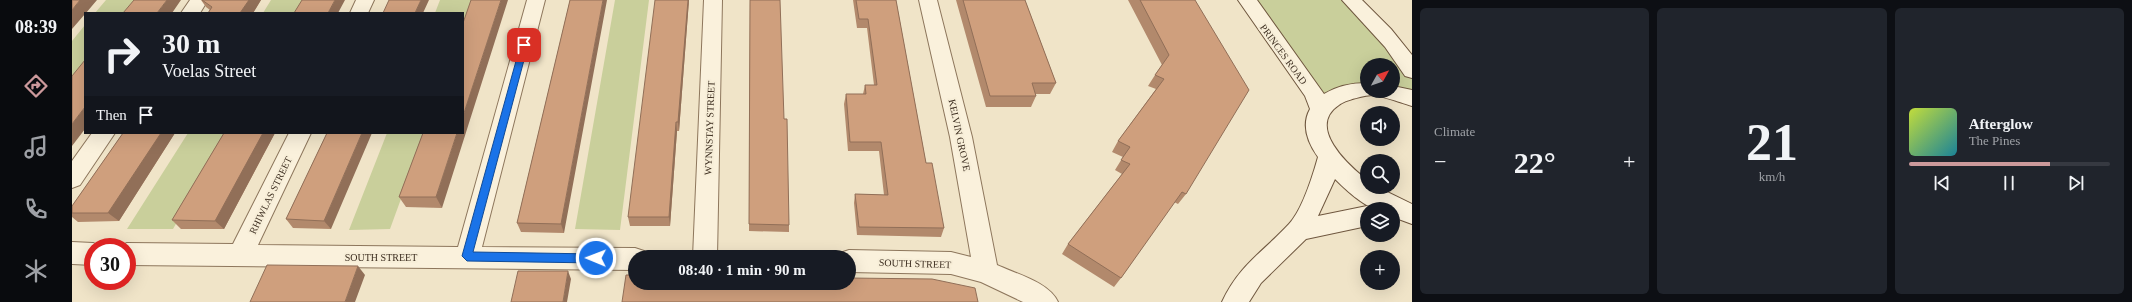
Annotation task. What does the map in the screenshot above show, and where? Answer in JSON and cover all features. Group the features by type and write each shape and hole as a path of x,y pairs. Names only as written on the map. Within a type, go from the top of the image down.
{"street":[{"path":"191,12 199,0"},
{"path":"359,12 365,0"},
{"path":"467,256 536,0"},
{"name":"WYNNSTAY STREET","path":"705,250 713,0"},
{"name":"KELVIN GROVE","path":"928,0 961,137 986,272"},
{"name":"PRINCES ROAD","path":"1247,0 1314,94 1320,108"},
{"path":"1351,0 1410,64"},
{"path":"1360,90 1334,96 1320,108 1316,124 1320,142 1329,157 1358,186 1402,212"},
{"path":"1400,95 1412,98"},
{"path":"72,178 103,134"},
{"name":"RHIWLAS STREET","path":"240,256 300,134"},
{"path":"1235,302 1252,275 1299,230 1323,182 1329,157"},
{"path":"1299,230 1360,217"},
{"path":"72,253 84,254"},
{"name":"SOUTH STREET","path":"136,254 240,256 467,256 628,259"},
{"name":"SOUTH STREET","path":"856,262 951,263 986,272 1029,292 1045,302"}],"green space":[{"path":"106,0 140,0 130,12 96,12"},
{"path":"271,0 305,0 299,12 264,12"},
{"path":"440,0 473,0 464,24 464,12 435,12"},
{"path":"615,0 649,0 620,230 575,229"},
{"path":"1247,0 1351,0 1412,71 1412,98 1400,94 1400,58 1360,58 1360,93 1320,108"},
{"path":"84,26 84,69 72,84 72,41"},
{"path":"187,134 227,134 173,229 127,229"},
{"path":"387,134 425,134 390,229 349,230"}],"building":[{"path":"72,0 80,0 72,10"},
{"path":"134,0 167,0 158,12 124,12"},
{"path":"202,0 249,0 241,12 209,12 212,7"},
{"path":"302,0 335,0 329,12 295,12"},
{"path":"389,0 421,0 415,12 383,12"},
{"path":"471,0 501,0 464,113 464,20"},
{"path":"570,0 603,0 561,224 517,223"},
{"path":"655,0 688,0 678,122 676,122 669,217 628,217"},
{"path":"750,0 780,0 784,119 787,119 789,225 749,224"},
{"path":"856,0 896,0 926,163 932,163 944,228 859,227 855,194 888,195 881,142 850,142 846,94 866,94 865,85 877,85 868,19 859,19"},
{"path":"963,0 1025,0 1056,83 1032,83 1036,96 990,96"},
{"path":"1140,0 1195,0 1249,90 1186,194 1182,192 1121,278 1068,244 1130,164 1121,160 1130,147 1118,141 1164,79 1155,75 1169,55"},
{"path":"84,61 84,108 72,124 72,76"},
{"path":"122,134 160,134 108,213 72,213 72,206"},
{"path":"223,134 262,134 215,221 172,220"},
{"path":"327,134 362,134 324,221 286,219"},
{"path":"423,134 457,134 436,197 399,197"},
{"path":"267,265 358,266 345,302 250,302"},
{"path":"518,271 568,271 563,302 511,302"},
{"path":"626,275 628,275 628,290 856,290 856,278 932,279 975,288 978,302 622,302"}],"route":[{"path":"524,45 467,256 596,258"}]}
